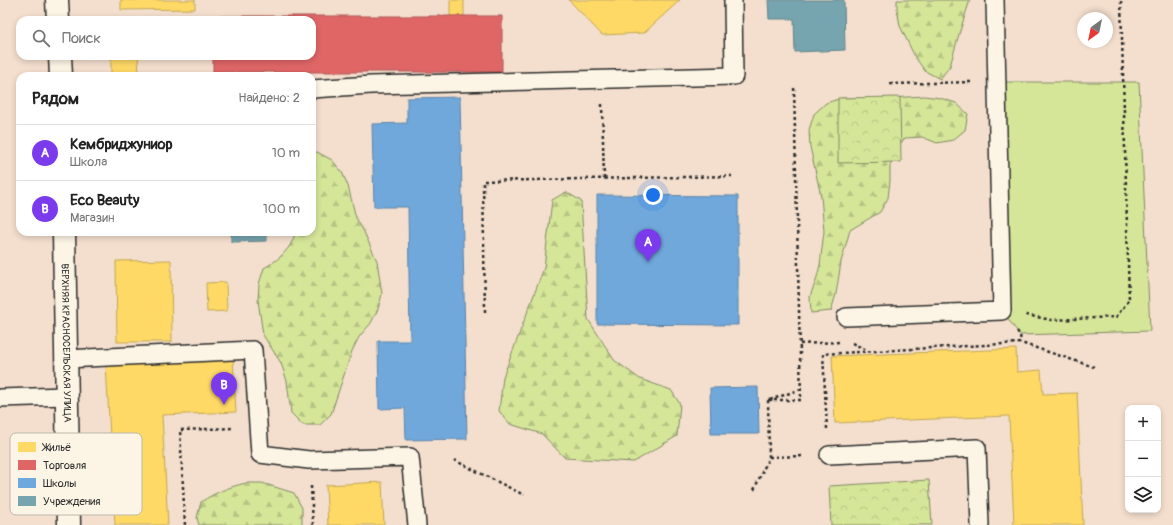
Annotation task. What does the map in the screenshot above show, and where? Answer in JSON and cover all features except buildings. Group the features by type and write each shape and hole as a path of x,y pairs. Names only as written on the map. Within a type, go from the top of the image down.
{"street":[{"path":"57,0 58,16"},
{"path":"60,60 61,72"},
{"name":"ВЕРХНЯЯ КРАСНОСЕЛЬСКАЯ УЛИЦА","path":"64,236 67,433"},
{"name":"ВЕРХНЯЯ КРАСНОСЕЛЬСКАЯ УЛИЦА","path":"69,515 69,525"}],"lane":[{"path":"316,90 371,85 734,76 733,0"},
{"path":"846,317 1002,311 995,0"},
{"path":"66,359 253,350 257,428 260,454 309,460 410,457 417,525"},
{"path":"0,398 66,396"},
{"path":"829,455 977,448 980,525"}],"path":[{"path":"1002,311 1052,320 1116,317 1129,300 1121,0"},
{"path":"890,84 979,82"},
{"path":"768,400 801,400 794,86"},
{"path":"602,102 604,179"},
{"path":"485,312 483,181 732,176"},
{"path":"1020,335 1021,342"},
{"path":"800,344 842,342"},
{"path":"829,455 823,354 1021,342 1094,367"},
{"path":"768,400 801,389"},
{"path":"754,490 768,457 768,400"},
{"path":"184,525 180,430 257,428"},
{"path":"768,457 810,456"},
{"path":"309,460 313,525"},
{"path":"454,460 524,495"}],"green space":[{"path":"897,0 970,0 950,66 940,79 925,71 915,57 900,26"},
{"path":"996,82 1139,82 1150,331 1020,335 1002,311"},
{"path":"924,96 940,98 956,103 968,114 965,130 953,140 937,143 922,137 905,138 895,150 890,166 888,198 880,212 850,230 841,262 836,294 831,311 811,313 810,296 820,265 824,231 821,196 810,147 809,130 814,114 826,103 842,98 875,99"},
{"path":"900,97 901,162 838,163 838,98"},
{"path":"316,152 332,160 342,172 348,186 356,218 377,261 382,294 378,309 371,323 359,337 352,351 331,414 320,425 303,425 291,413 287,381 281,363 263,335 258,300 259,284 264,268 274,262 288,249 294,236 316,236"},
{"path":"566,192 581,201 588,319 614,360 640,379 671,390 680,404 677,436 634,462 565,458 542,434 510,424 499,411 503,377 544,268 552,200"},
{"path":"929,480 932,525 831,525 829,486"},
{"path":"246,483 262,483 294,493 302,508 302,525 199,525 197,518 201,502 223,490"}],"place":[{"name":"Кембриджуниор","path":"648,262"},
{"name":"Eco Beauty","path":"224,405"}]}
